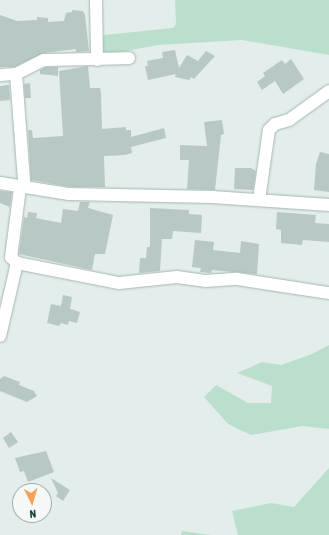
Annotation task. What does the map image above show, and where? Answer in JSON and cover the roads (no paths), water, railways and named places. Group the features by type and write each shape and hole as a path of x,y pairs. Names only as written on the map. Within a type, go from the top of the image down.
{"street":[{"path":"96,0 97,60"},
{"path":"0,75 16,74 44,60 97,60 129,58"},
{"path":"16,74 24,181 20,188 11,257 17,263 119,283 177,277 205,281 237,279 329,293"},
{"path":"259,200 269,130 275,124 289,120 329,91"},
{"path":"0,184 69,194 259,200 329,205"},
{"path":"0,336 17,263"}]}
